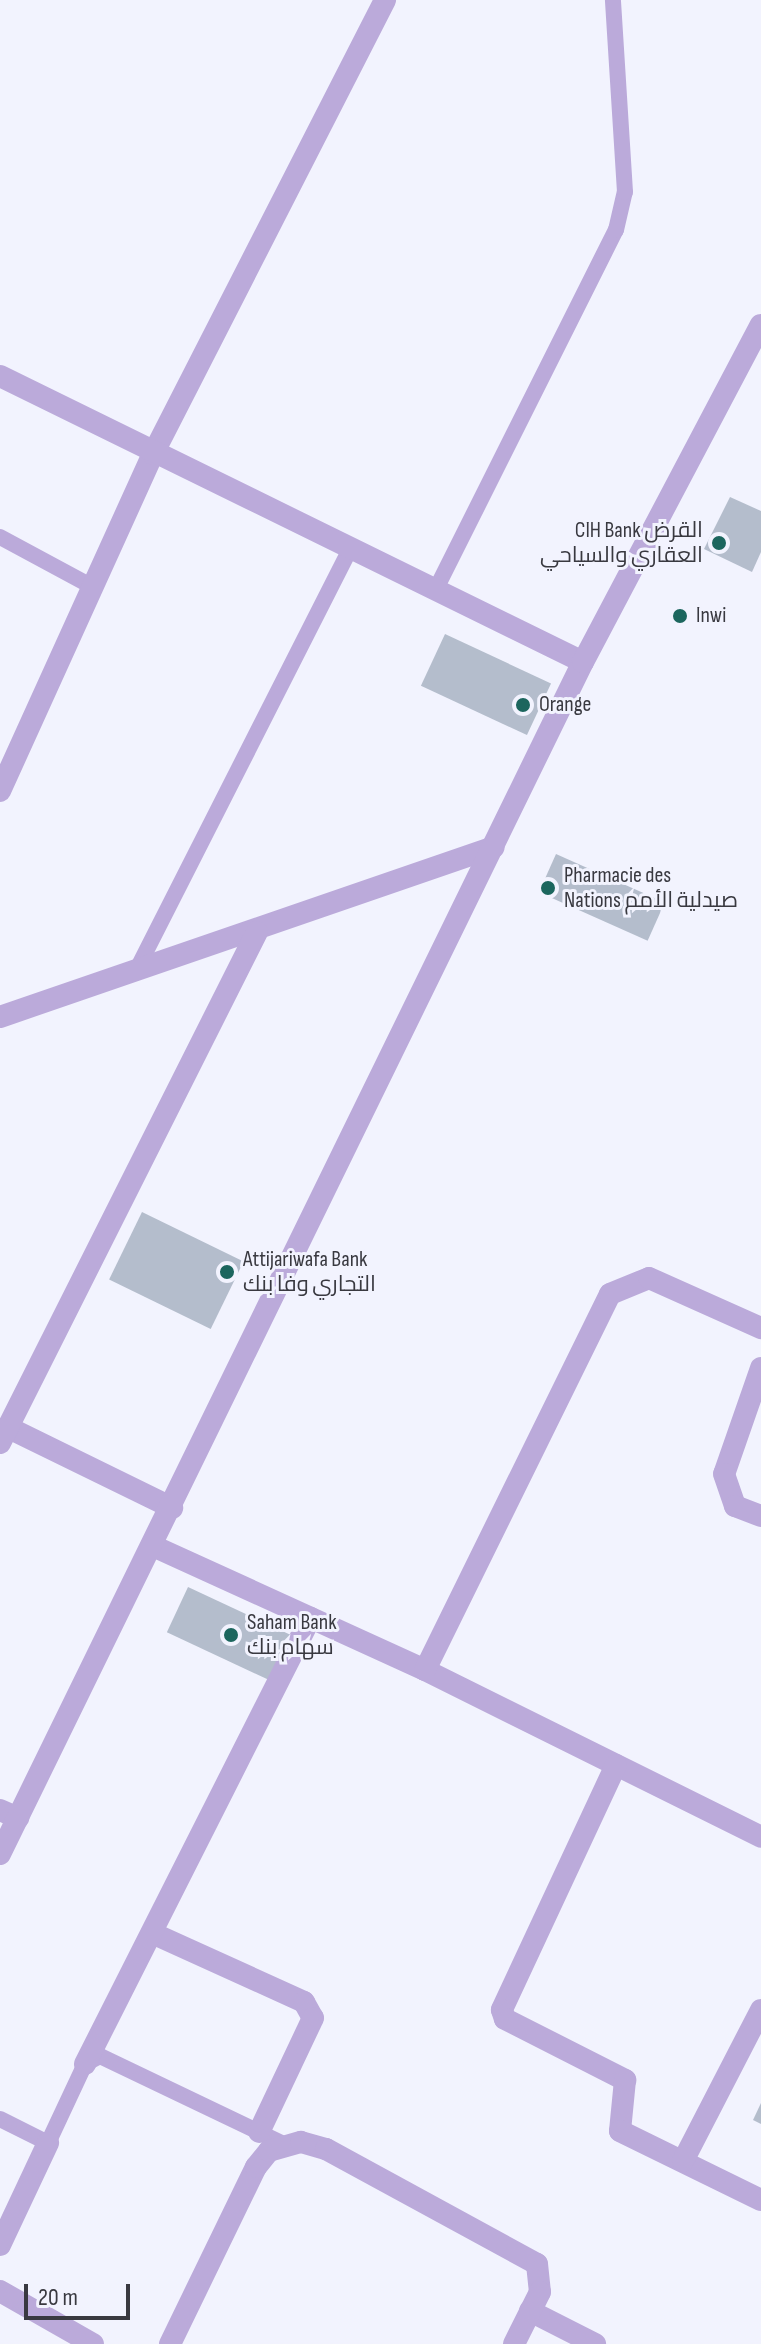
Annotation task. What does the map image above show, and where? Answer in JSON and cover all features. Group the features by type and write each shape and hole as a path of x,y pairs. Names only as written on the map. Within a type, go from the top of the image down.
{"street":[{"path":"0,791 153,454 385,0"},
{"path":"0,1854 9,1814 153,1546 583,662 761,325"},
{"path":"0,376 153,454 583,662"},
{"path":"0,1017 257,932 494,847"},
{"path":"172,1508 4,1435 257,932"},
{"path":"425,1670 610,1294 649,1278 761,1328"},
{"path":"761,1368 724,1486 735,1506 761,1516"},
{"path":"153,1546 425,1670 761,1837"},
{"path":"85,2064 310,1618"},
{"path":"616,1765 502,2010 505,2019 625,2080 620,2131 761,2200"},
{"path":"152,1933 304,2002 313,2018 259,2132"},
{"path":"683,2161 761,2010"},
{"path":"0,2245 48,2143"},
{"path":"170,2344 256,2167 284,2144 326,2149 526,2257 542,2282 514,2344"},
{"path":"0,2291 93,2344"},
{"path":"530,2311 595,2344"}],"lane":[{"path":"435,591 616,230 625,192 613,0"},
{"path":"0,537 93,587"},
{"path":"135,973 350,549"},
{"path":"0,2119 48,2143 85,2064 100,2056 118,2061 284,2144"}],"building":[{"path":"730,497 761,511 761,552 752,572 704,549"},
{"path":"445,634 551,683 527,735 421,686"},
{"path":"556,854 665,902 648,941 539,892"},
{"path":"142,1212 244,1262 211,1329 109,1279"},
{"path":"188,1587 294,1636 273,1682 167,1632"},
{"path":"761,2103 761,2124 753,2120"}],"place":[{"name":"CIH Bank القرض العقاري والسياحي","path":"719,543"},
{"name":"Inwi","path":"680,616"},
{"name":"Orange","path":"523,705"},
{"name":"Pharmacie des Nations صيدلية الأمم","path":"548,888"},
{"name":"Attijariwafa Bank التجاري وفا بنك","path":"227,1272"},
{"name":"Saham Bank سهام بنك","path":"231,1635"}]}
